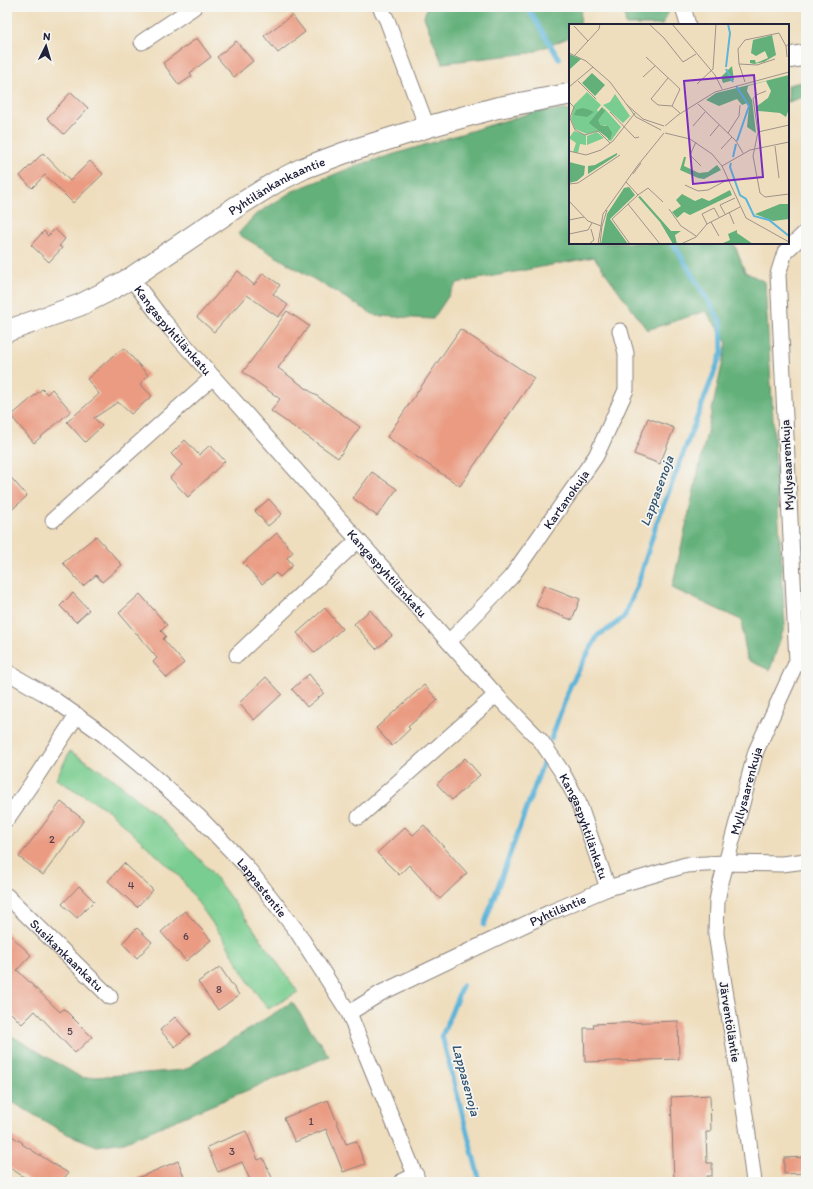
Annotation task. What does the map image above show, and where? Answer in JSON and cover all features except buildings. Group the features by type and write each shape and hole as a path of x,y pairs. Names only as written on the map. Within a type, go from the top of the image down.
{"street":[{"path":"142,42 194,7"},
{"path":"380,7 387,20 426,127"},
{"path":"683,7 688,24"},
{"path":"789,58 806,55"},
{"name":"Pyhtilänkankaantie","path":"7,331 80,305 131,278 236,207 276,182 304,168 344,153 426,127 496,108 569,94"},
{"name":"Myllysaarenkuja","path":"725,863 756,751 802,660 778,274 785,252 806,232"},
{"name":"Kangaspyhtilänkatu","path":"131,278 160,316 213,377 496,695 541,741 562,772 578,801 608,888"},
{"name":"Kartanokuja","path":"449,642 511,577 596,456 626,390 626,353 620,331"},
{"path":"52,520 213,377"},
{"path":"237,655 358,540"},
{"name":"Lappastentie","path":"7,672 52,698 104,735 198,816 245,865 296,930 349,1013 417,1179"},
{"path":"359,817 496,695"},
{"path":"7,819 77,715"},
{"name":"Pyhtiläntie","path":"349,1013 381,993 549,913 608,888 686,865 725,863 782,864 806,861"},
{"name":"Järventöläntie","path":"725,863 717,901 716,934 747,1127 754,1182"},
{"name":"Susikankaankatu","path":"7,896 110,997"},
{"path":"400,1182 417,1179"}],"green space":[{"path":"427,7 581,7 580,24 569,24 569,37 531,53 442,63 424,17"},
{"path":"623,7 671,7 662,24 626,24"},
{"path":"806,81 806,96 789,102 789,85"},
{"path":"569,110 569,244 734,244 745,272 765,282 785,625 770,670 747,660 741,620 672,588 727,343 706,311 647,330 594,257 457,283 433,319 376,316 238,234 255,215 293,191 358,165 537,111"},
{"path":"70,751 115,780 165,823 209,869 298,992 268,1009 249,983 225,941 180,877 108,810 56,779"},
{"path":"292,1002 329,1056 124,1142 97,1146 65,1133 7,1099 7,1033 82,1078 184,1070"}],"waterway":[{"name":"Lappasenoja","path":"527,7 559,59"},
{"name":"Lappasenoja","path":"551,739 571,684 598,635 624,617 639,581 656,525 722,352 721,322 674,244"},
{"name":"Lappasenoja","path":"484,925 544,761"},
{"name":"Lappasenoja","path":"462,986 442,1036 480,1182"}]}
